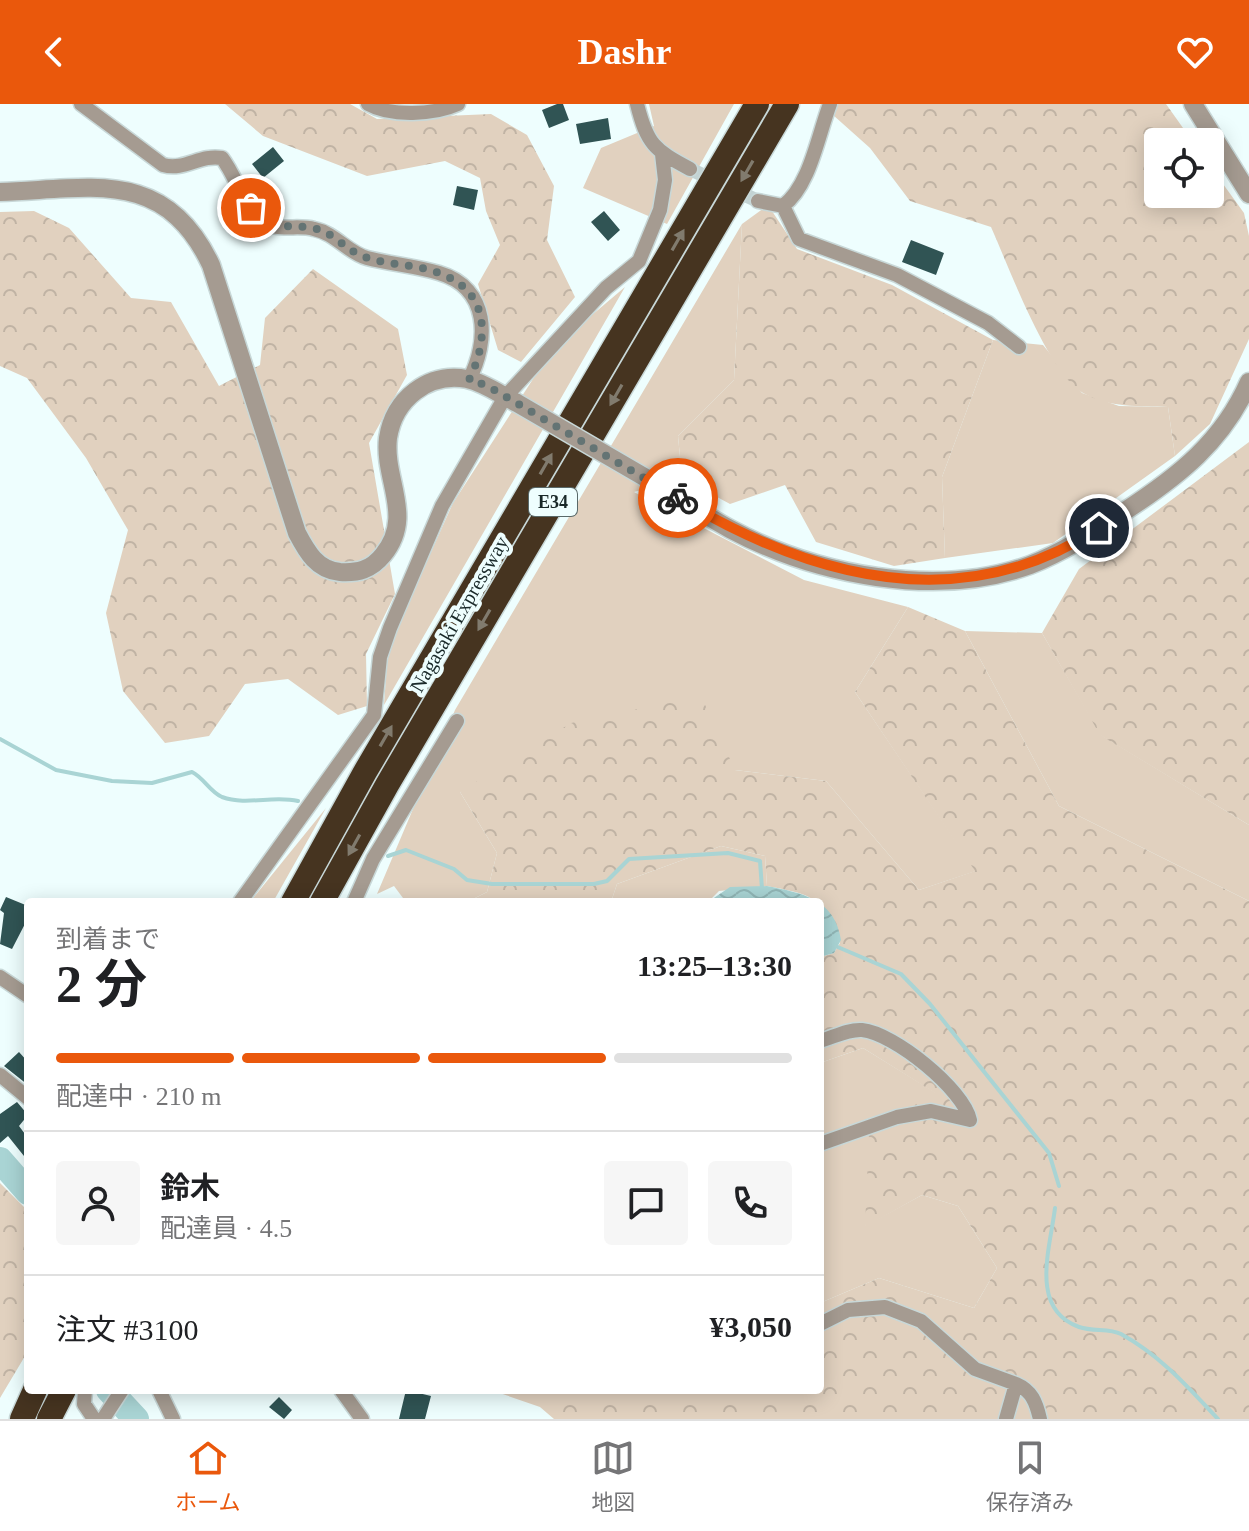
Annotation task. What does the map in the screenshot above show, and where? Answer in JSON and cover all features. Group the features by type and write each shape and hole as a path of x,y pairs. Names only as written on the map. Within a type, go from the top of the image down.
{"highway":[{"name":"Nagasaki Expressway","path":"295,898 365,772 757,104"},
{"name":"Nagasaki Expressway","path":"324,898 387,785 787,104"},
{"path":"22,1419 33,1394"}],"street":[{"path":"81,104 116,126 163,165 176,168 209,156 222,158 262,221 280,228 319,230 363,257 442,274 460,284 481,316 484,340 469,380"},
{"path":"368,104 381,111 443,111 458,104"},
{"path":"637,104 647,139 662,154 690,169"},
{"path":"783,206 800,187 830,104"},
{"path":"1193,104 1249,194"},
{"path":"243,898 374,715 380,657 442,506 511,400 606,288 639,261 660,210 665,180 662,154"},
{"path":"0,192 120,188 153,198 178,214 197,235 211,265 297,533 311,558 332,571 358,573 377,563 395,541 398,513 388,439 396,411 410,393 429,382 450,378 469,380 511,400 731,530 798,557 866,573 928,581 975,579 1030,565 1078,542 1163,486 1211,446 1237,410 1249,382"},
{"path":"758,201 783,206"},
{"path":"783,206 799,239 897,275 988,323 1019,347"},
{"path":"356,898 373,859 457,721"},
{"path":"0,977 24,993"},
{"path":"824,1040 852,1030 867,1030 901,1048 960,1097 970,1120 944,1112 919,1113 869,1126 824,1143"},
{"path":"0,1075 24,1093"},
{"path":"824,1322 848,1310 885,1307 921,1321 975,1369 1027,1388 1036,1402 1040,1419"},
{"path":"1006,1419 1016,1384"},
{"path":"85,1394 84,1404 94,1419"},
{"path":"106,1414 119,1394"},
{"path":"161,1394 173,1419"},
{"path":"344,1394 362,1419"}],"green space":[{"path":"225,104 350,104 377,119 491,114 527,135 554,186 547,240 575,297 521,362 498,350 478,284 500,245 486,211 480,178 445,161 367,176 263,136"},
{"path":"649,104 734,104 667,224 583,188 601,148 654,126"},
{"path":"838,104 1166,104 1183,128 1144,128 1144,208 1224,208 1224,185 1244,213 1249,236 1249,339 1210,424 1175,456 1168,407 1125,405 1083,393 1069,381 1043,342 991,227 910,201 870,148 833,115"},
{"path":"768,205 797,249 892,285 993,340 942,477 945,558 894,566 816,542 785,485 730,504 682,478 678,436 734,380 742,224"},
{"path":"34,211 69,228 131,298 171,302 219,386 260,365 265,318 313,269 398,329 407,375 369,443 395,594 366,654 367,706 338,715 288,679 245,684 209,736 165,743 123,691 106,613 128,530 86,458 27,378 0,366 0,212"},
{"path":"742,224 734,380 678,436 682,478 634,492 804,580 908,607 855,692 976,871 919,890 826,781 735,770 460,792 497,853 487,892 475,898 403,898 394,886 377,894 455,710"},
{"path":"625,287 384,705 388,648 453,503 553,348"},
{"path":"993,340 1043,345 1082,393 1119,406 1168,407 1175,456 1053,543 945,558 942,477"},
{"path":"1249,442 1249,825 1100,735 1042,633 1079,569"},
{"path":"908,607 965,631 1059,806 1249,901 1249,1419 554,1419 540,1407 503,1394 824,1394 824,1301 879,1278 974,1308 997,1268 958,1206 922,1195 865,1227 869,1132 935,1093 863,1048 824,1062 824,956 834,953 840,943 824,912 824,898 810,898 767,886 765,856 721,846 617,884 612,898 475,898 487,892 497,853 460,792 571,723 701,696 735,770 826,781 919,890 975,871 855,692"},
{"path":"965,631 1042,633 1101,735 1249,825 1249,901 1059,806"},
{"path":"326,808 275,898 253,898"},
{"path":"721,846 765,856 767,886 719,891 712,898 612,898 617,884"},
{"path":"863,1048 936,1093 865,1226 922,1195 958,1206 997,1268 974,1308 879,1278 824,1301 824,1062"},
{"path":"0,1183 24,1207 24,1358 0,1398"}],"water":[{"path":"767,886 810,898 714,898 730,887"},
{"path":"824,907 838,926 841,940 834,953 824,956"}],"building":[{"path":"563,104 569,120 549,128 542,110"},
{"path":"608,118 611,139 580,144 576,124"},
{"path":"273,147 284,161 263,178 252,164"},
{"path":"457,186 478,190 474,210 453,205"},
{"path":"604,211 620,230 608,241 591,222"},
{"path":"911,240 944,253 936,275 902,262"},
{"path":"6,897 24,904 24,926 12,949 0,944 4,913 0,910"},
{"path":"19,1052 24,1058 24,1082 4,1066"},
{"path":"17,1102 24,1110 24,1120 19,1126 24,1133 24,1156 8,1136 0,1143 0,1114"},
{"path":"405,1394 431,1396 425,1419 399,1419"},
{"path":"279,1397 292,1410 284,1419 269,1407"}],"waterway":[{"path":"0,739 56,770 112,781 152,783 192,772 214,792 231,800 298,801"},
{"path":"388,856 406,850 454,869 467,880 492,884 594,884 607,881 629,859 728,853 760,861 762,889"},
{"path":"833,945 901,974 930,1004 1049,1153 1059,1186"},
{"path":"0,1160 24,1187"},
{"path":"1055,1208 1046,1276 1053,1307 1063,1318 1079,1327 1116,1332 1149,1352 1218,1419"},
{"path":"113,1394 136,1419"}],"tunnel":[{"path":"690,169 758,201"}],"way so far":[{"path":"251,208 262,221 280,228 311,228 328,233 363,257 442,274 460,284 473,298 481,316 484,340 469,380 486,385 678,498"}],"route":[{"path":"678,498 731,530 798,557 866,573 928,581 975,579 1030,565 1078,542 1099,528"}]}
